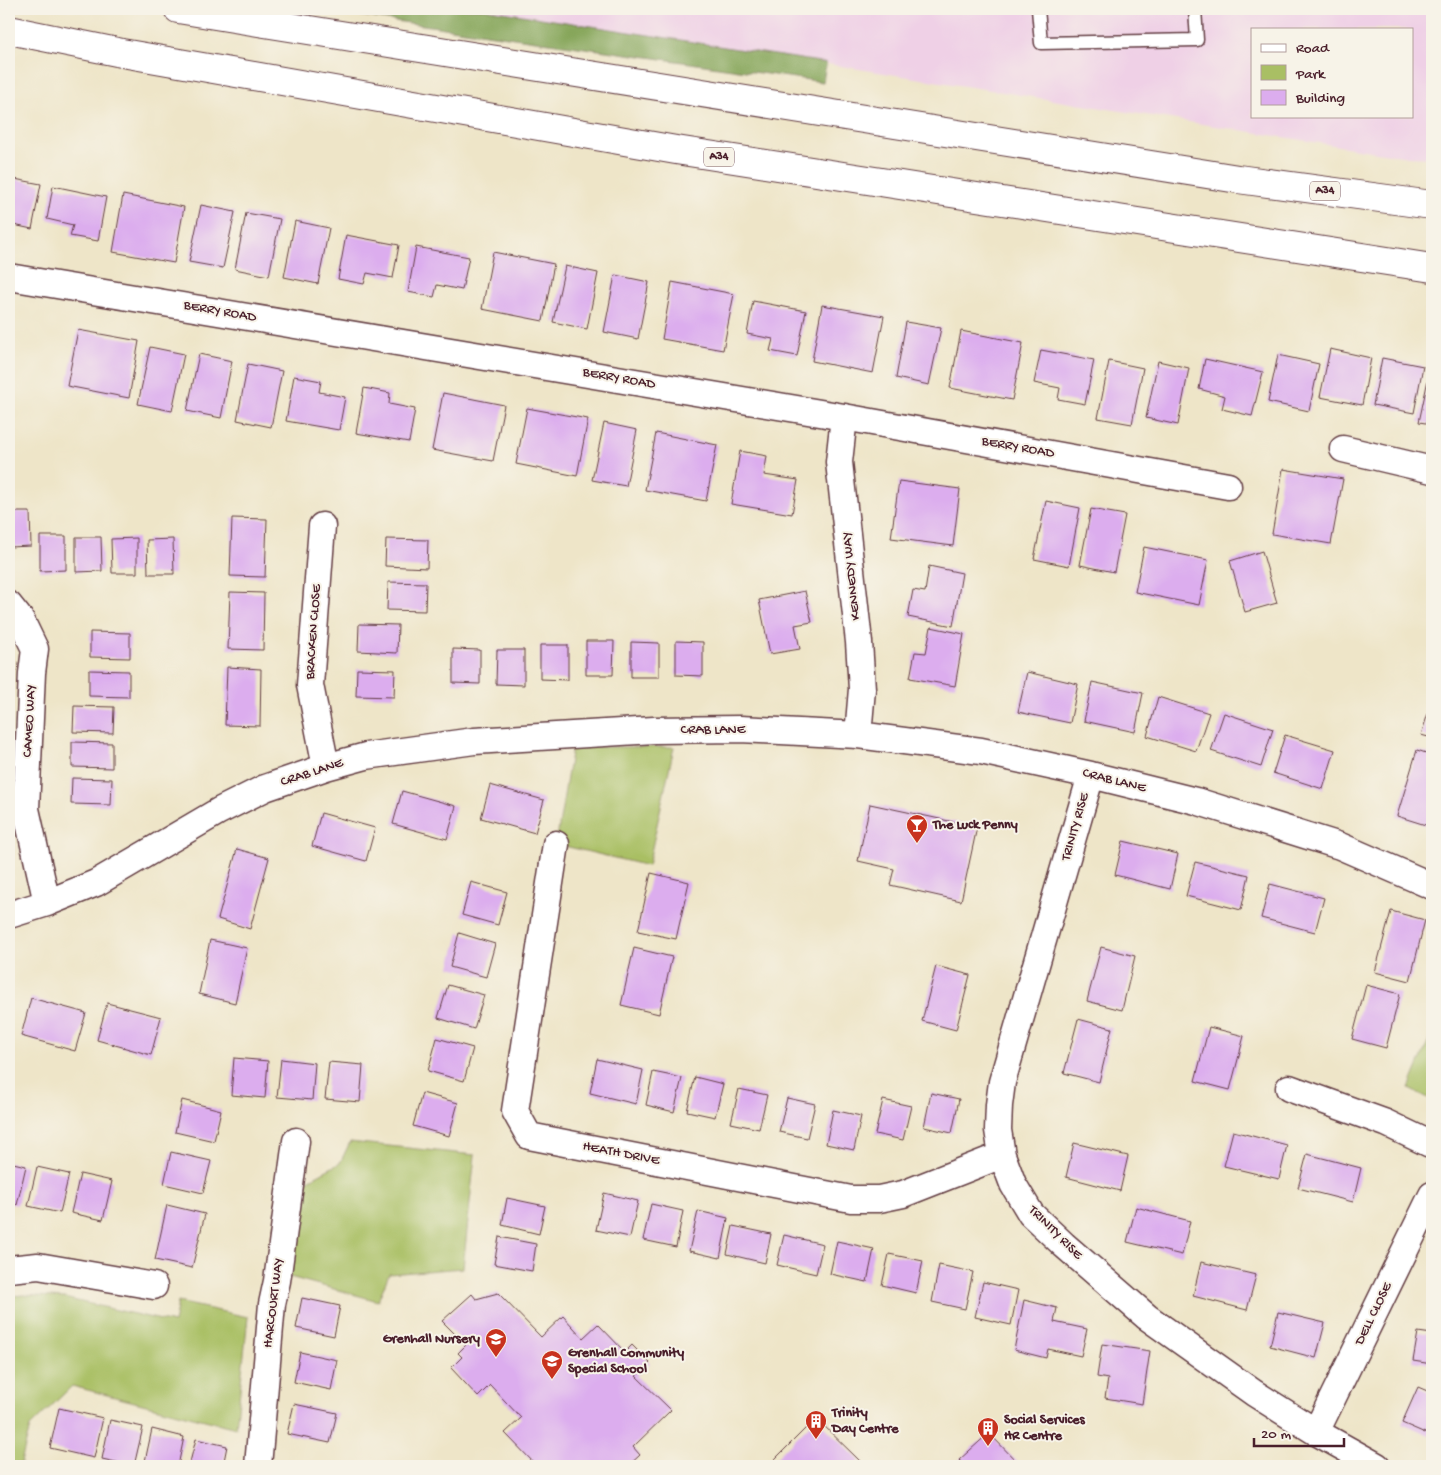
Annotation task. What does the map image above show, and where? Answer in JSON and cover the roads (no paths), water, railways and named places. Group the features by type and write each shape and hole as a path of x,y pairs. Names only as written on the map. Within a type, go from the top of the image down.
{"highway":[{"name":"A34","path":"178,9 1238,179 1426,201"},
{"name":"A34","path":"9,30 122,53 676,150 1432,268"}],"street":[{"name":"BERRY ROAD","path":"9,277 844,417 1228,486"},
{"name":"KENNEDY WAY","path":"844,417 839,462 859,642 862,689 858,735"},
{"path":"1343,450 1432,470"},
{"name":"BRACKEN CLOSE","path":"322,526 310,685 326,767"},
{"name":"CAMEO WAY","path":"9,605 21,620 35,649 32,673 26,809 47,903"},
{"name":"CRAB LANE","path":"9,915 47,903 96,883 219,811 265,788 326,767 366,756 474,740 654,730 740,729 858,735 981,751 1092,775 1196,801 1340,846 1432,886"},
{"name":"TRINITY RISE","path":"1092,775 1002,1082 998,1130 1002,1155 1013,1184 1031,1214 1147,1317 1254,1393 1316,1432 1377,1466"},
{"name":"HEATH DRIVE","path":"556,844 515,1111 529,1136 851,1199 879,1200 904,1194 1002,1155"},
{"path":"1289,1088 1386,1123 1432,1145"},
{"name":"HARCOURT WAY","path":"258,1466 272,1304 277,1281 296,1141"},
{"name":"DELL CLOSE","path":"1316,1432 1432,1196"},
{"path":"9,1269 38,1266 154,1286"}],"lane":[{"path":"1038,9 1041,43 1197,40 1195,9"}],"place":[{"name":"The Luck Penny","path":"917,844"},
{"name":"Grenhall Nursery","path":"496,1358"},
{"name":"Grenhall Community Special School","path":"552,1380"},
{"name":"Trinity Day Centre","path":"816,1440"},
{"name":"Social Services HR Centre","path":"988,1447"}]}
